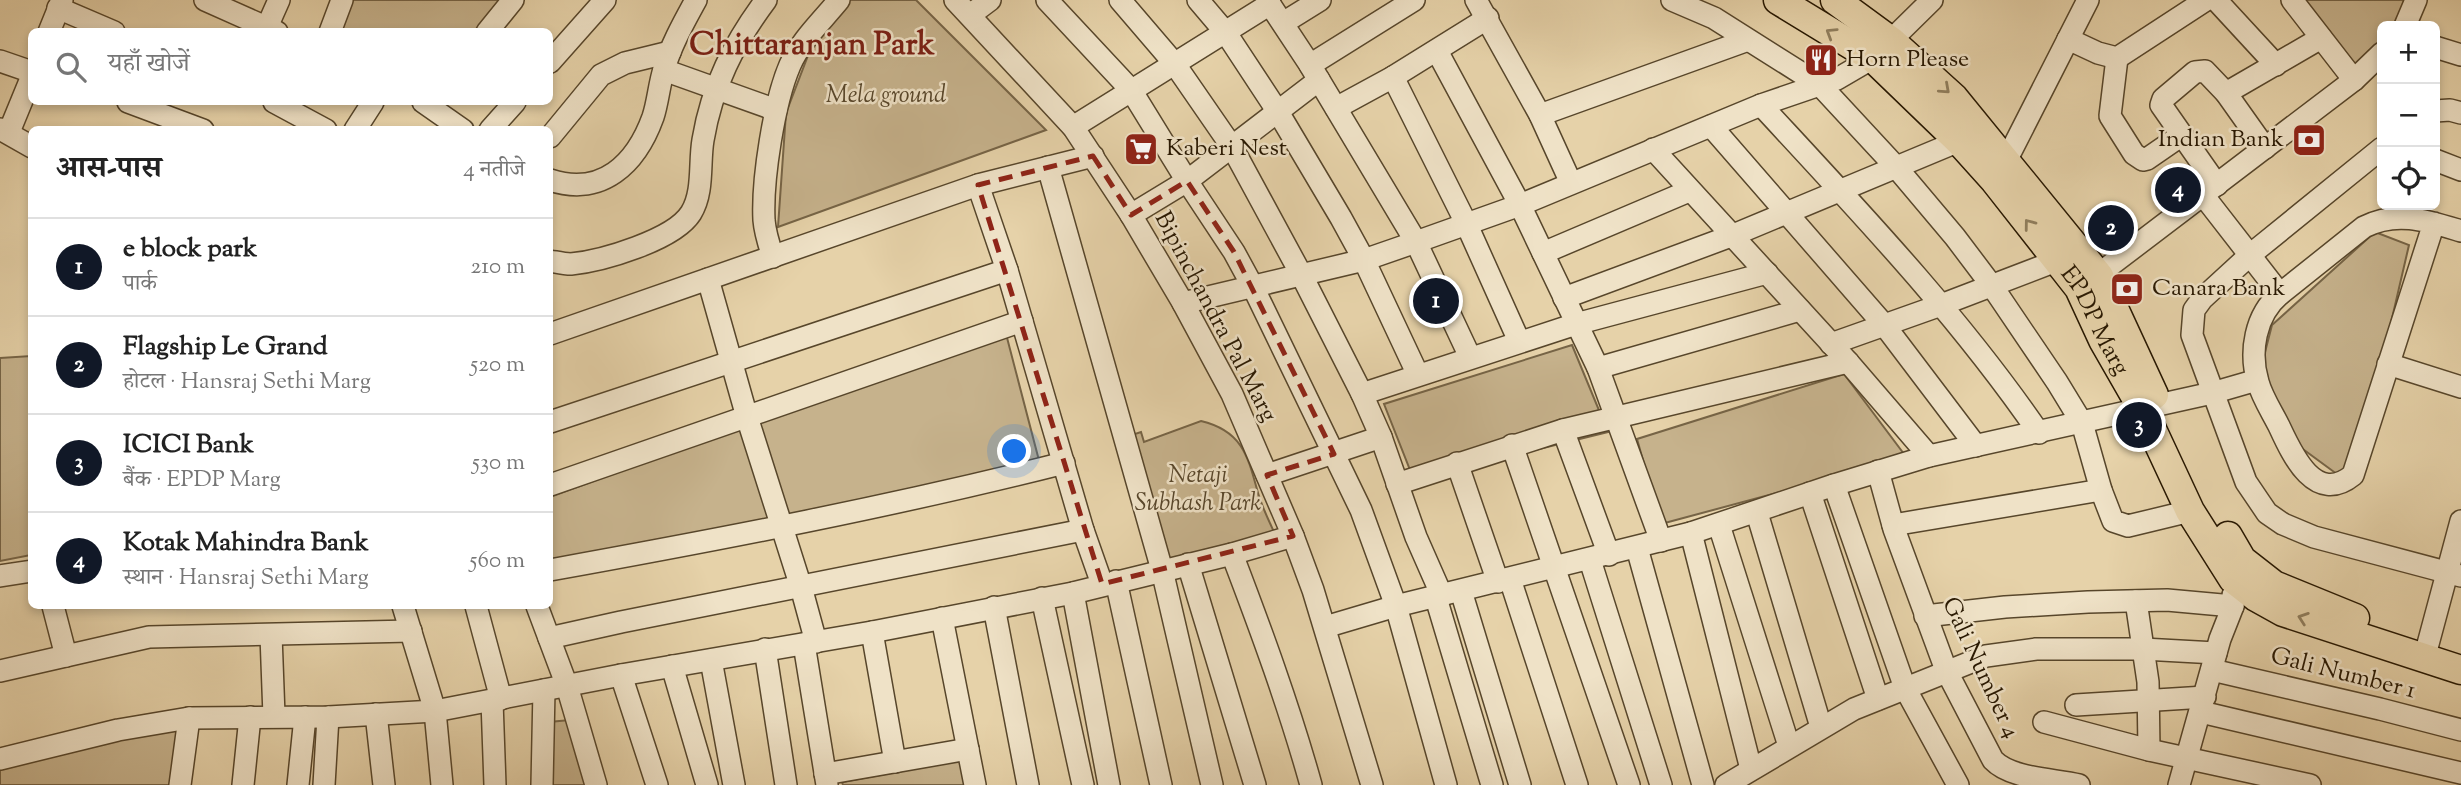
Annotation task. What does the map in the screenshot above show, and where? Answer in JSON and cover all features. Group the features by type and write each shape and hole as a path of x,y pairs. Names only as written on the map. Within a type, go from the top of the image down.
{"main road":[{"name":"EPDP Marg","path":"1777,0 1882,50 1954,98 2005,163 2089,282 2150,406 2183,460 2236,581"},
{"name":"EPDP Marg","path":"1835,0 1995,181 2056,261 2089,282"},
{"name":"EPDP Marg","path":"2150,406 2190,511 2236,581 2256,597 2283,611 2426,653 2461,670"},
{"name":"EPDP Marg","path":"2426,653 2461,657"}],"street":[{"path":"205,0 270,28"},
{"path":"272,28 279,0"},
{"path":"332,28 342,0"},
{"path":"490,28 513,0"},
{"path":"553,59 605,0"},
{"path":"553,180 583,184 623,168 639,147 653,118 667,61 696,0"},
{"path":"553,262 567,264 590,261 650,241 683,224 693,211 699,192 702,143 715,88 731,52 766,0"},
{"path":"773,257 767,239 764,207 776,110 790,65 806,38 839,0"},
{"path":"963,7 990,0"},
{"path":"1047,0 1131,90 1186,181 1234,252 1253,287 1362,510 1396,606 1446,785"},
{"path":"1120,0 1174,63 1232,147 1302,276 1381,437 1397,484 1446,595 1520,785"},
{"path":"1198,0 1226,33 1278,112 1364,260 1418,374"},
{"path":"1283,23 1320,0"},
{"path":"1131,215 1186,181 1232,147 1278,112 1315,72 1414,0"},
{"path":"1476,0 1540,115 1571,183"},
{"path":"1183,303 1364,260 1520,205 1760,105 1850,74 1882,50 1932,0"},
{"path":"2005,163 2088,0"},
{"path":"2068,39 2098,53 2117,58 2206,0"},
{"path":"2216,0 2276,65"},
{"path":"2292,0 2354,80"},
{"path":"2406,21 2416,0"},
{"path":"1073,127 1226,33 1269,2 1315,72 1416,242 1470,357"},
{"path":"1681,2 1714,18 1820,85 1896,167 1955,237 2043,359 2082,423 2113,521 2122,525 2190,511"},
{"path":"51,28 60,4 106,28"},
{"name":"Bipinchandra Pal Marg","path":"963,7 1073,127 1131,215 1232,394 1293,536 1325,627 1372,785"},
{"path":"1336,108 1488,19"},
{"path":"2226,93 2321,38"},
{"path":"1540,115 1748,40"},
{"path":"2440,49 2461,55"},
{"path":"1437,51 1520,205 1598,368 1661,541"},
{"path":"2117,58 2109,111 2134,154 2143,160 2147,159 2176,139 2178,131"},
{"path":"2089,282 2354,80 2377,58"},
{"path":"0,61 28,72"},
{"path":"553,133 601,75 625,63 667,61 715,88 776,110"},
{"path":"2265,148 2226,93 2205,71 2195,72 2162,102 2162,107 2210,190 2250,255 2280,294"},
{"path":"1393,77 1466,223 1519,341"},
{"path":"28,82 4,131 28,145"},
{"path":"136,105 192,126"},
{"path":"280,105 319,126"},
{"path":"358,126 371,105"},
{"path":"431,105 458,126"},
{"path":"494,126 512,105"},
{"path":"1760,105 1840,190 1941,305 2039,433"},
{"path":"2440,111 2461,113"},
{"path":"1711,125 1885,326 1976,446"},
{"path":"1564,298 1731,236 1959,141"},
{"path":"1653,149 1848,362 1929,456"},
{"path":"2377,152 2250,255 2202,299 2194,310 2192,335 2246,482 2267,513 2283,524 2314,537 2454,573"},
{"path":"553,330 978,185 1093,156"},
{"path":"2440,162 2461,170"},
{"path":"1048,167 1162,570 1212,785"},
{"path":"978,185 1007,270 1083,530 1109,582 1161,785"},
{"path":"1543,253 1689,191"},
{"path":"2434,223 2353,475 2342,484 2328,485 2312,478 2293,457 2257,380 2255,343 2258,326 2269,303 2364,227 2380,219 2408,217 2434,223 2461,230"},
{"path":"1831,344 2056,261"},
{"path":"553,421 1007,270"},
{"path":"1362,394 1519,341 1767,273"},
{"path":"708,279 747,417 801,587 826,780 895,762 968,749"},
{"path":"1598,368 1800,310"},
{"path":"553,484 1022,321"},
{"path":"1397,484 1563,429 1848,362"},
{"path":"2388,364 2461,387"},
{"path":"1325,627 1396,606 1691,533 1929,456 2212,393 2257,380"},
{"path":"1563,429 1661,785"},
{"path":"1267,475 1381,437"},
{"path":"1512,445 1629,785"},
{"path":"553,569 782,528 1064,463"},
{"path":"1457,463 1504,581 1577,785"},
{"name":"Gali Number 4","path":"1878,471 1893,525 1946,670 1993,760 2014,773 2079,785"},
{"path":"1834,485 1905,688 1958,785"},
{"path":"1893,525 2101,490"},
{"path":"1810,494 1878,699"},
{"path":"1757,513 1821,727"},
{"path":"2426,653 2454,573 2461,521"},
{"path":"1719,525 1789,746"},
{"path":"549,638 1083,530"},
{"path":"1691,533 1751,769"},
{"path":"0,759 118,730 189,718 328,717 435,711 621,674 872,632 1073,593 1109,582 1232,554 1293,536"},
{"path":"1637,548 1703,785"},
{"path":"1232,554 1272,659 1311,785"},
{"path":"1188,564 1255,785"},
{"path":"0,576 28,572"},
{"path":"1925,616 2054,604 2167,600 2236,581"},
{"path":"2179,785 2236,581"},
{"path":"1073,593 1109,785"},
{"path":"1446,595 1492,785"},
{"path":"1042,598 1083,785"},
{"path":"2136,601 2149,700 2149,750"},
{"path":"994,607 1028,785"},
{"path":"54,609 66,656"},
{"path":"404,609 435,711 442,785"},
{"path":"477,609 496,700 495,785"},
{"path":"538,609 568,686 596,785"},
{"path":"942,618 975,785"},
{"path":"0,671 149,637 411,631"},
{"path":"872,632 895,762"},
{"path":"271,635 274,716"},
{"path":"765,649 786,785"},
{"name":"Gali Number 1","path":"1726,785 1821,727 1878,699 1973,659 2014,651 2143,649 2214,662 2461,730"},
{"path":"711,660 734,785"},
{"path":"672,666 707,785"},
{"path":"621,674 657,785"},
{"path":"542,785 544,690"},
{"path":"2076,705 2149,700 2203,705 2461,773"},
{"path":"376,714 383,785"},
{"path":"243,785 250,717"},
{"path":"298,785 305,717"},
{"path":"324,785 328,717"},
{"path":"180,785 189,718"},
{"path":"2044,722 2149,750 2310,785"},
{"path":"1999,766 2013,785"}],"highlighted area":[{"path":"1093,156 1131,215 1187,181 1234,252 1334,454 1267,475 1293,536 1102,584 978,185"}],"green space":[{"path":"348,0 513,0 490,28 338,28"},
{"name":"Mela ground","path":"848,0 916,0 1046,130 778,227 786,113 809,53"},
{"path":"2300,0 2404,0 2398,21 2377,21 2377,51 2350,74"},
{"path":"2375,232 2409,245 2377,383 2345,480 2296,444 2272,410 2263,360 2272,325"},
{"path":"1005,330 1042,472 553,565 553,496"},
{"path":"1572,345 1608,432 1414,480 1384,404"},
{"path":"28,356 28,556 0,561 0,358"},
{"path":"1844,374 1913,466 1821,481 1661,524 1637,439"},
{"name":"Netaji Subhash Park","path":"1201,421 1226,431 1242,447 1275,534 1161,566 1123,438 1141,432 1144,442"},
{"path":"570,720 588,785 553,785 549,722"},
{"path":"184,727 177,785 0,785 0,764"},
{"path":"962,760 967,785 843,785 842,782"}],"place":[{"name":"Horn Please","path":"1821,60"},
{"name":"Indian Bank","path":"2309,140"},
{"name":"Kaberi Nest","path":"1141,149"},
{"name":"Kotak Mahindra Bank","path":"2178,190"},
{"name":"Flagship Le Grand","path":"2111,228"},
{"name":"Canara Bank","path":"2127,289"},
{"name":"e block park","path":"1436,301"},
{"name":"ICICI Bank","path":"2139,425"}],"district":[{"name":"Chittaranjan Park","path":"812,46"}]}
